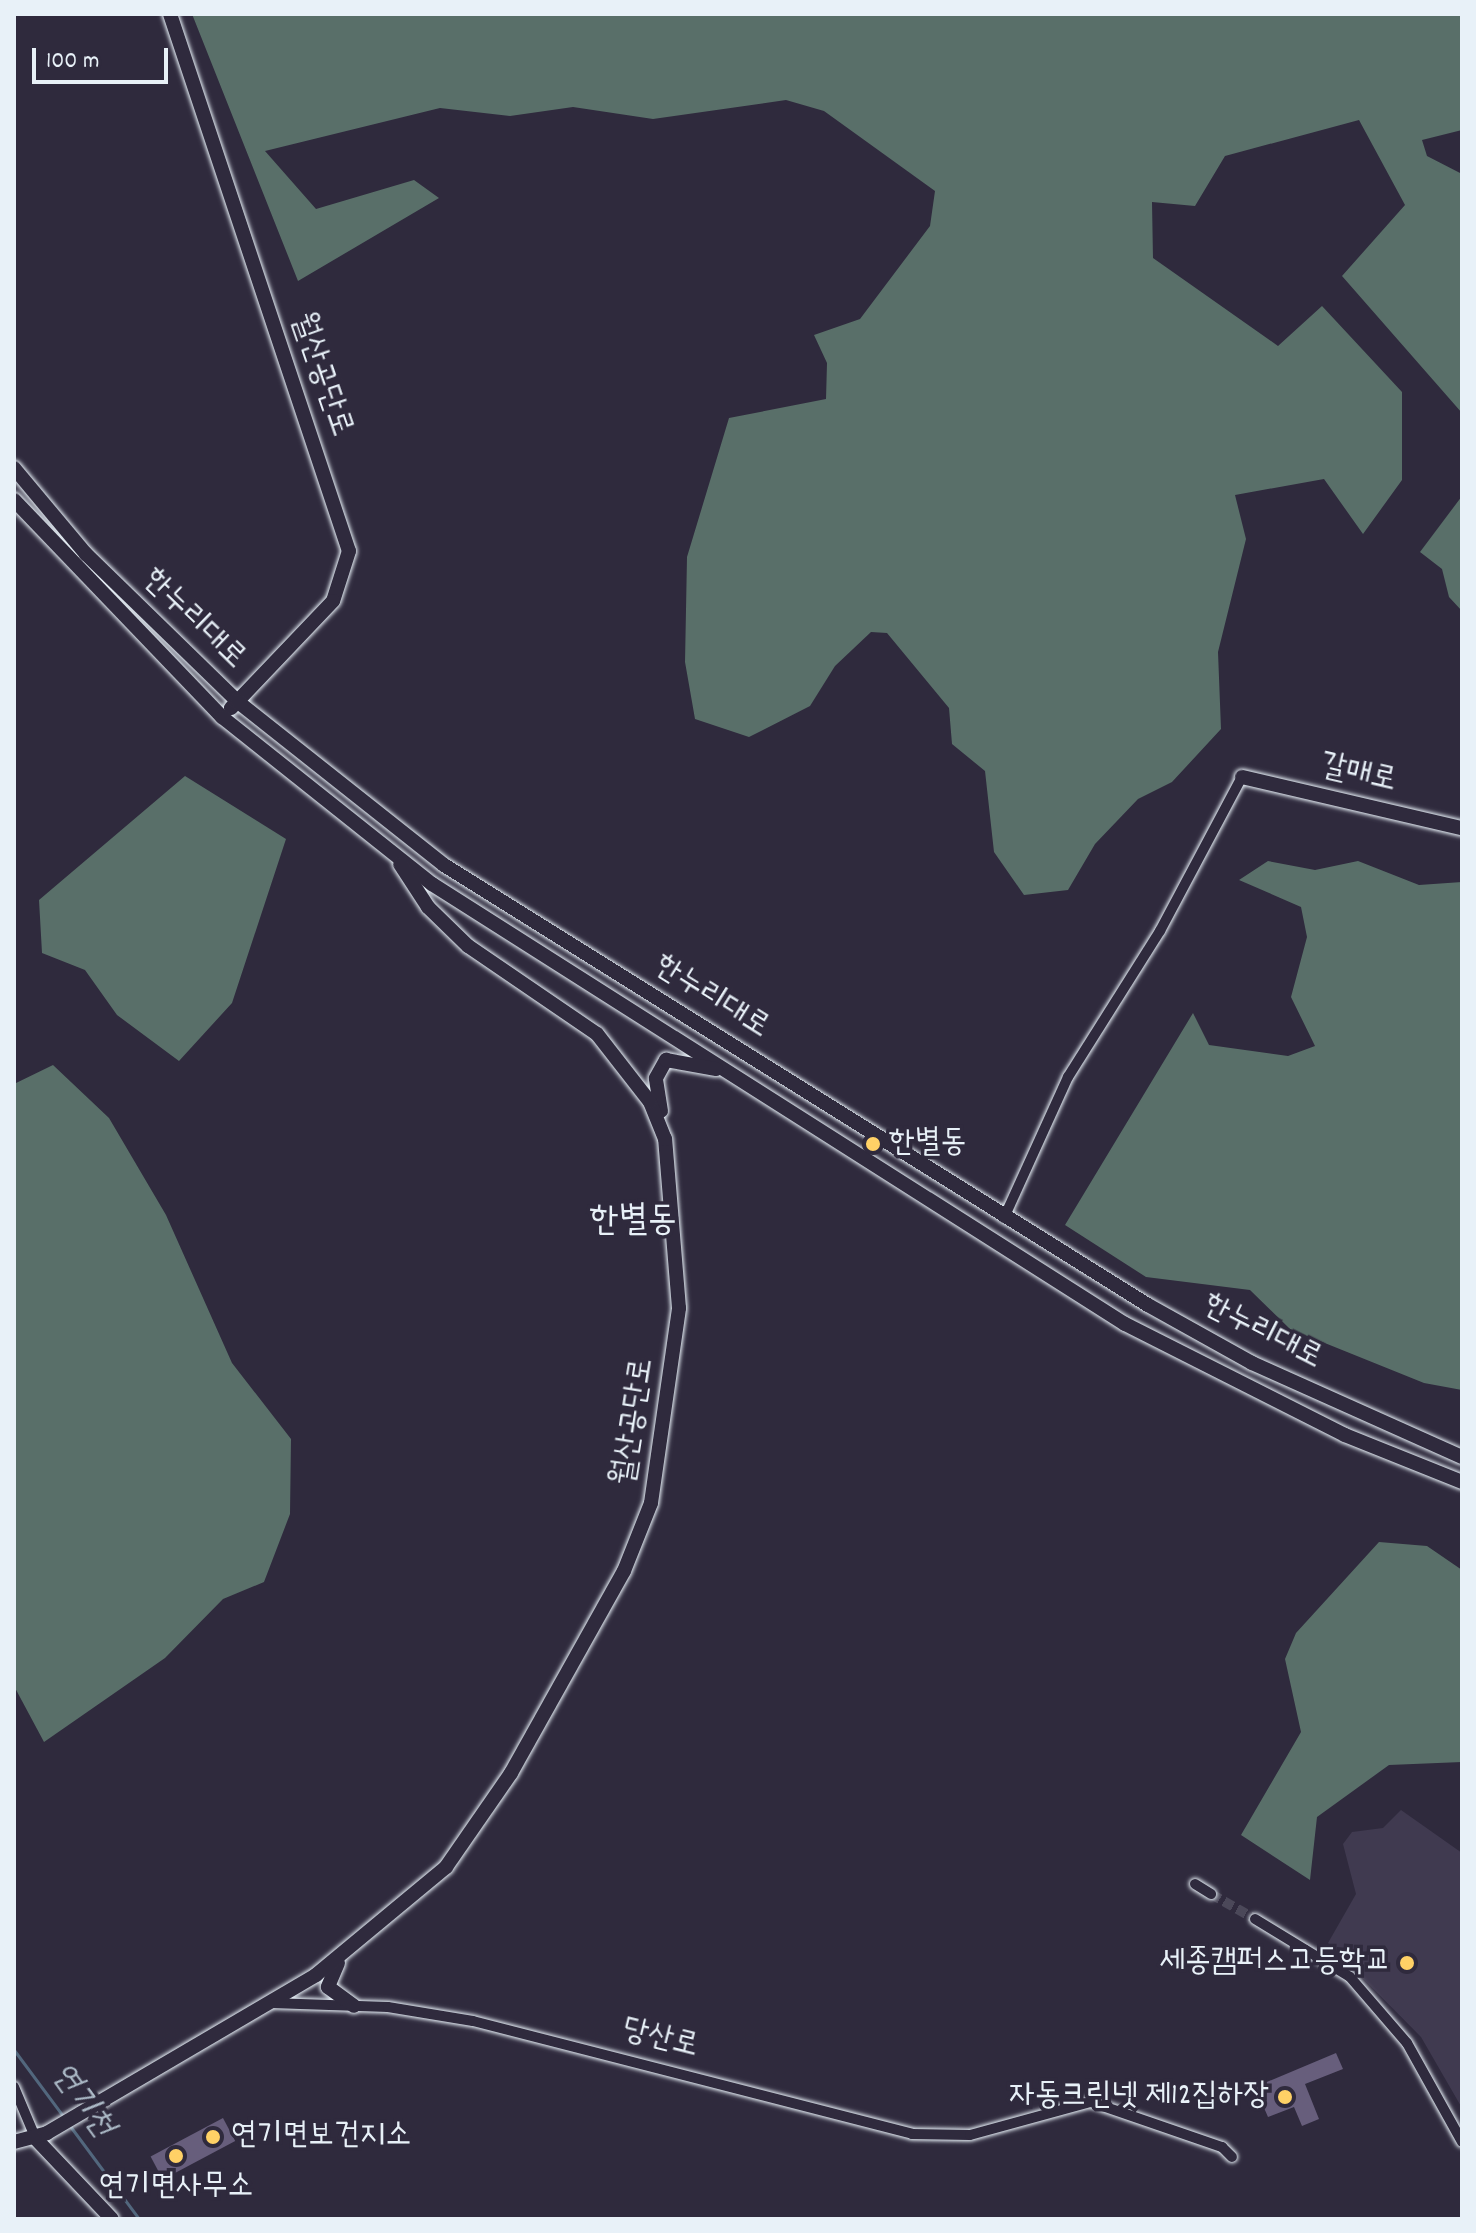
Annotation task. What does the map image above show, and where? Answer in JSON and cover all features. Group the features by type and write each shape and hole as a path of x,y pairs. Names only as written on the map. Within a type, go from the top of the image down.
{"street":[{"name":"월산공단로","path":"170,14 349,551 333,601 222,717"},
{"name":"한누리대로","path":"14,468 86,554 237,701 387,826 1004,1218 1252,1363 1462,1457"},
{"name":"한누리대로","path":"14,500 222,717 395,856 1125,1324 1345,1435 1462,1482"},
{"name":"갈매로","path":"1242,777 1462,828"},
{"path":"1004,1218 1068,1077 1160,931 1242,777"},
{"name":"월산공단로","path":"271,2003 340,1960 405,1907 480,1824 624,1571 651,1503 679,1308 665,1139 650,1102 597,1034 442,923 395,856 387,826"},
{"path":"665,1139 656,1078 666,1060 726,1071"},
{"path":"1195,1884 1211,1894"},
{"path":"1255,1919 1350,1977 1407,2043 1462,2142"},
{"path":"340,1960 328,1987 354,2006"},
{"path":"14,2142 42,2136 271,2003"},
{"name":"당산로","path":"271,2003 354,2006 473,2021 912,2134 970,2135 1091,2102 1222,2147 1232,2157"},
{"path":"14,2087 42,2136 112,2219"}],"shaded area":[{"name":"세종캠퍼스고등학교","path":"1401,1810 1462,1853 1462,2108 1421,2037 1328,1943 1356,1894 1343,1844 1352,1832 1383,1828"}],"green space":[{"path":"192,14 1462,14 1462,130 1422,140 1427,156 1462,174 1462,413 1342,276 1405,205 1359,120 1225,156 1195,206 1152,202 1153,258 1278,346 1322,306 1402,392 1402,480 1363,534 1324,479 1235,495 1246,539 1218,652 1221,729 1172,782 1138,799 1095,844 1068,890 1024,895 994,852 985,771 952,744 949,708 887,633 871,632 835,666 810,706 749,737 695,719 685,662 687,557 729,418 826,399 827,363 814,335 860,319 930,226 935,191 824,111 786,100 653,119 573,107 510,116 440,108 265,151 316,209 414,180 439,198 298,281"},
{"path":"1462,496 1462,611 1449,597 1442,569 1420,552"},
{"path":"185,776 286,839 232,1003 179,1061 117,1015 85,970 42,953 39,900"},
{"path":"1268,861 1315,870 1358,861 1419,885 1462,882 1462,1390 1424,1383 1290,1329 1250,1290 1146,1277 1065,1225 1193,1013 1209,1045 1288,1056 1315,1046 1291,997 1307,937 1301,907 1239,880"},
{"path":"53,1065 109,1118 166,1215 232,1363 291,1439 290,1514 264,1582 223,1599 165,1658 44,1742 14,1686 14,1084"},
{"path":"1379,1542 1427,1546 1462,1570 1462,1762 1389,1765 1317,1817 1310,1880 1241,1835 1301,1732 1285,1659 1296,1633"}],"building":[{"name":"자동크린넷 제12집하장","path":"1336,2053 1343,2069 1305,2084 1319,2119 1302,2126 1294,2107 1268,2117 1255,2087"},
{"path":"223,2118 235,2141 163,2179 151,2156"}],"waterway":[{"name":"연기천","path":"14,2050 63,2116"},
{"name":"연기천","path":"70,2126 139,2219"}],"tunnel":[{"path":"1211,1894 1255,1919"}],"place":[{"name":"한별동","path":"873,1144"},
{"name":"세종캠퍼스고등학교","path":"1407,1963"},
{"name":"자동크린넷 제12집하장","path":"1285,2097"},
{"name":"연기면보건지소","path":"213,2137"},
{"name":"연기면사무소","path":"176,2156"}],"district":[{"name":"한별동","path":"633,1223"}]}
